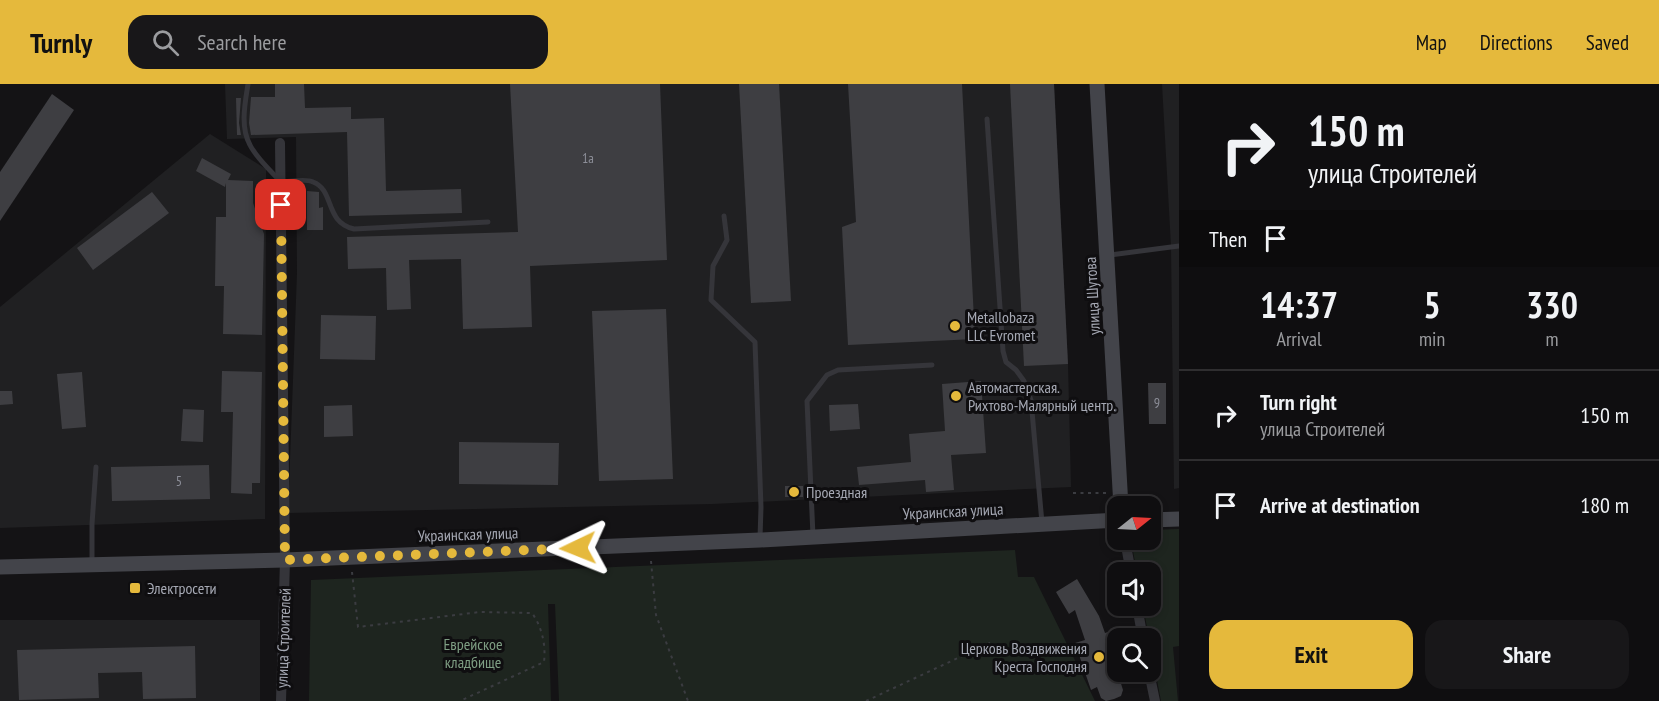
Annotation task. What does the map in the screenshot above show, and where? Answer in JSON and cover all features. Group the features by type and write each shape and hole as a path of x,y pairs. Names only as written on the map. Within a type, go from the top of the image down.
{"street":[{"name":"улица Шутова","path":"1097,84 1120,496"},
{"name":"улица Строителей","path":"280,143 285,560 281,701"},
{"path":"1161,520 1179,519"},
{"name":"Украинская улица","path":"0,567 285,560 760,540 1107,521"},
{"path":"1151,682 1155,701"}],"lane":[{"path":"249,84 244,105 246,133 250,146 281,182 312,181 320,186 338,222 345,227 354,229 488,222"},
{"path":"987,119 1003,351 1006,362 1024,381 1030,400 1042,524"},
{"path":"724,216 727,240 713,266 711,300 755,342 761,507 760,540"},
{"path":"1108,255 1179,246"},
{"path":"813,537 807,401 827,375 838,370 932,365"},
{"path":"92,563 96,467"}],"path":[{"path":"351,557 358,627 480,612 532,614 540,624 546,650 544,662 460,701"},
{"path":"651,561 656,615 688,701"},
{"path":"866,701 990,643"}],"shaded area":[{"path":"225,84 1054,84 1068,364 1071,487 712,504 288,513 297,273 296,137 227,139"},
{"path":"1162,84 1179,84 1179,488 1174,489 1171,246"},
{"path":"210,134 266,169 265,519 0,528 0,307"},
{"path":"0,620 260,620 260,701 0,701"}],"green space":[{"path":"1179,529 1179,646 1173,647 1178,701 1161,701 1157,682 1161,682 1161,628 1147,628 1145,616 1161,616 1161,562 1135,562 1133,550 1161,550 1161,530"},
{"name":"Еврейское кладбище","path":"1015,550 1018,577 1034,577 1095,701 559,701 555,604 548,604 551,701 309,701 311,580"}],"building":[{"path":"275,84 304,84 305,108 351,107 351,119 384,118 386,191 461,189 462,213 349,216 347,132 251,135 249,123 251,97 275,97"},
{"path":"510,84 660,84 667,260 530,266 532,327 463,329 461,259 409,260 411,309 387,310 386,268 348,269 347,237 518,232"},
{"path":"739,84 779,84 791,301 751,303"},
{"path":"848,84 962,84 975,339 848,345 842,227 856,222"},
{"path":"1010,84 1054,84 1068,364 1024,366"},
{"path":"52,94 74,110 0,221 0,172"},
{"path":"236,98 241,98 239,123 241,135 237,135"},
{"path":"202,158 231,174 228,180 253,181 253,203 264,234 262,335 223,334 224,286 215,286 216,217 226,217 226,183 225,187 196,171"},
{"path":"307,191 319,192 319,208 323,207 323,230 307,230"},
{"path":"152,192 169,213 93,270 77,248"},
{"path":"666,309 673,479 599,481 592,311"},
{"path":"321,315 376,316 375,360 320,359"},
{"path":"222,371 262,372 260,483 252,483 252,494 231,493 233,412 221,412"},
{"path":"82,372 86,427 62,429 57,374"},
{"path":"981,381 986,453 951,455 954,490 926,492 925,480 859,485 857,467 911,462 909,434 945,431 942,384"},
{"path":"1148,383 1166,383 1166,424 1149,424"},
{"path":"0,391 12,391 13,404 0,405"},
{"path":"858,404 860,429 830,431 829,405"},
{"path":"352,405 353,436 324,437 324,406"},
{"path":"183,409 204,410 203,442 181,441"},
{"path":"459,442 559,443 558,485 459,484"},
{"path":"209,465 210,499 112,501 111,467"},
{"name":"Проездная","path":"785,486 803,486 803,497 785,497"},
{"name":"Церковь Воздвижения Креста Господня","path":"1077,579 1099,616 1105,633 1107,632 1107,682 1120,682 1123,690 1121,696 1106,701 1101,698 1097,687 1091,690 1075,643 1085,640 1075,610 1069,614 1056,592"},
{"path":"195,646 196,698 143,699 142,672 98,673 99,698 19,700 17,650"}],"place":[{"name":"Metallobaza LLC Evromet","path":"955,326"},
{"name":"Автомастерская. Рихтово-Малярный центр.","path":"956,396"},
{"name":"Проездная","path":"794,492"},
{"name":"Электросети","path":"135,588"},
{"name":"Церковь Воздвижения Креста Господня","path":"1099,657"}],"route":[{"path":"281,205 285,560 578,548"}]}
